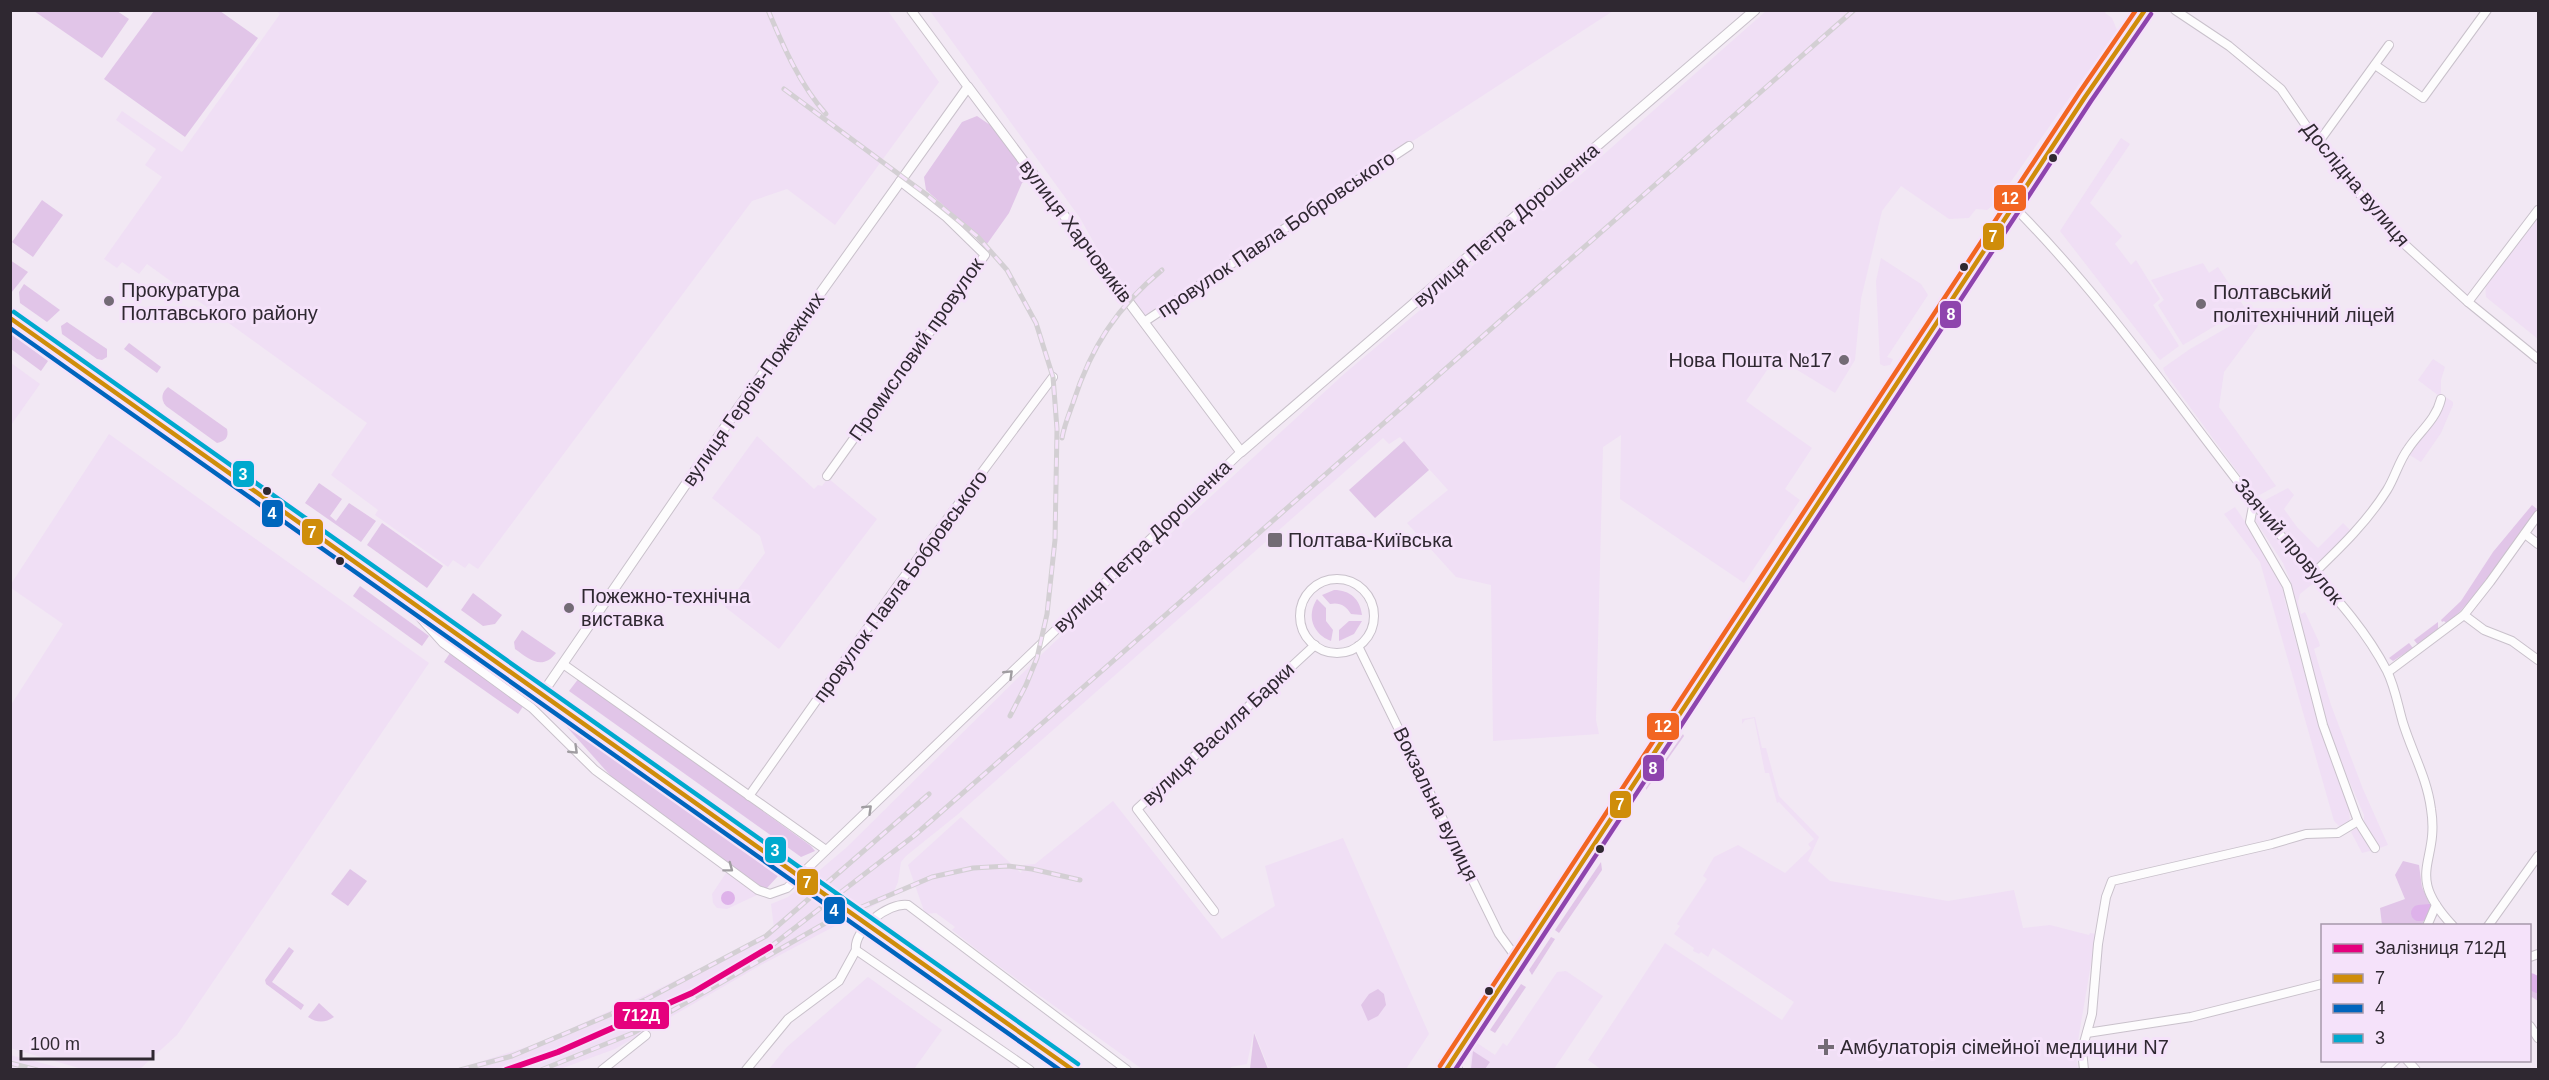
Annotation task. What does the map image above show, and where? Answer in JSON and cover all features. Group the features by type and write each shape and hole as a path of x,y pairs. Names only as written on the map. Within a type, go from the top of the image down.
{"main road":[{"path":"1446,1070 1456,1064 1518,960 2013,206 2145,10"},
{"path":"10,318 1074,1070"}],"street":[{"name":"вулиця Харчовиків","path":"911,10 1241,452"},
{"name":"вулиця Петра Дорошенка","path":"532,708 595,770 616,787 766,894 787,888 1241,452 1755,10"},
{"name":"Дослідна вулиця","path":"2175,10 2229,46 2281,89 2318,143 2390,231 2468,302 2538,359"},
{"path":"2375,65 2423,99 2487,10"},
{"path":"2318,143 2389,45"},
{"name":"вулиця Героїв-Пожежних","path":"542,694 736,411 968,87"},
{"name":"провулок Павла Бобровського","path":"1144,322 1409,146"},
{"name":"Промисловий провулок","path":"827,476 985,255 945,216 900,182"},
{"name":"Заячий провулок","path":"2013,206 2048,242 2254,501 2342,604 2388,672 2403,723 2426,781 2432,833 2424,872 2427,890 2451,924"},
{"path":"2468,302 2538,210"},
{"name":"провулок Павла Бобровського","path":"749,796 898,585 1053,377"},
{"path":"2314,573 2349,540 2370,516 2391,484 2406,452 2429,424 2441,399"},
{"path":"2254,501 2250,522 2287,586 2323,725 2358,821 2375,848"},
{"path":"2388,672 2464,615 2538,514"},
{"path":"2525,534 2538,544"},
{"path":"1339,579 1359,586 1368,596 1374,609 1374,622 1370,633 1358,646 1348,651 1325,650 1315,645 1302,626 1303,603 1309,593 1318,584 1339,579"},
{"path":"396,591 443,643 532,708 542,694"},
{"path":"2464,615 2484,630 2512,641 2538,660"},
{"name":"вулиця Василя Барки","path":"1214,911 1137,810 1315,645"},
{"name":"Вокзальна вулиця","path":"1358,646 1499,934 1518,960"},
{"path":"563,664 826,850"},
{"path":"2084,1070 2082,1050 2092,1014 2098,944 2106,897 2112,881 2272,844 2296,836 2338,833 2358,821"},
{"path":"2489,924 2538,856"},
{"path":"746,1070 788,1019 838,981 856,950 855,942 858,936 883,911 900,904 908,905 1128,1070"},
{"path":"2428,924 2436,905"},
{"path":"856,950 1030,1070"},
{"path":"2087,1034 2191,1017 2321,984"},
{"path":"602,1070 646,1035"}],"shaded area":[{"path":"2107,10 2105,13 2112,18 2117,30 1996,203 1987,210 1976,209 1969,218 1949,219 1901,186 1882,211 1861,299 1855,360 1835,393 1776,357 1746,401 1812,448 1785,489 1800,500 1744,583 1620,499 1621,435 1603,447 1596,720 1599,734 1493,741 1491,585 1456,577 1407,523 1448,490 1400,437 1389,444 1383,438 957,815 906,856 901,862 898,882 892,896 761,965 615,1049 560,1069 454,1070 536,1044 650,993 765,936 774,928 771,904 788,897 847,847 1043,653 1145,557 1344,374 1577,178 1766,11"},
{"path":"34,11 117,11 129,19 102,58"},
{"path":"154,11 220,11 258,38 185,137 104,79"},
{"path":"276,11 888,11 939,82 835,225 787,189 752,201 478,569 469,563 465,568 453,560 448,567 375,515 378,510 331,475 367,423 147,264 139,274 122,262 117,268 104,259 162,177 145,165 156,149 116,120 122,111 182,152 280,14"},
{"path":"930,11 1613,11 1145,315 1098,250 1080,218"},
{"path":"977,116 993,127 1030,177 1022,183 1009,213 987,244 926,190 924,177 962,122"},
{"path":"2121,138 2130,144 2090,203 2122,236 2115,244 2131,265 2136,260 2160,299 2153,305 2179,346 2160,360 2060,231"},
{"path":"42,200 63,215 33,257 12,242"},
{"path":"2538,214 2538,339 2486,297 2485,284"},
{"path":"1881,258 1921,284 1928,295 1887,357 1893,359 1890,365 1884,366 1880,364 1876,281"},
{"path":"10,260 28,272 11,293 10,293"},
{"name":"Полтавський політехнічний ліцей","path":"2203,263 2209,273 2218,267 2245,308 2183,345 2158,305 2164,300 2151,280"},
{"path":"24,284 60,310 47,322 20,303 19,292"},
{"path":"2249,315 2254,317 2258,326 2224,372 2219,407 2276,486 2256,497 2163,368 2190,349"},
{"path":"67,322 107,349 107,357 102,360 97,359 62,334 61,326"},
{"path":"11,334 48,361 41,371 11,349"},
{"path":"129,343 161,367 157,373 124,349"},
{"path":"2433,359 2445,367 2441,380 2441,394 2453,402 2453,405 2441,433 2421,462 2408,454 2443,399 2418,380"},
{"path":"11,363 40,384 11,425"},
{"path":"168,387 227,429 226,439 217,443 166,406 162,396"},
{"path":"109,434 429,663 177,1035 140,1069 82,1069 10,1048 11,705 63,624 11,588 11,584"},
{"path":"757,436 814,489 818,485 822,486 828,478 877,519 779,649 725,607 765,553 760,536 712,498"},
{"path":"1404,441 1429,470 1375,518 1349,490"},
{"path":"319,483 342,499 330,516 336,521 349,503 376,521 361,542 305,503"},
{"path":"2288,488 2294,495 2284,509 2297,527 2318,548 2343,523 2353,533 2314,568 2264,507 2265,500"},
{"path":"2532,505 2537,509 2484,584 2447,624 2442,622 2441,620 2461,601 2493,552"},
{"path":"2235,507 2268,555 2284,588 2286,598 2284,598 2319,725 2349,809 2350,824 2339,826 2334,821 2260,562 2224,514"},
{"path":"2259,513 2316,581 2300,594 2298,602 2301,614 2305,612 2319,642 2320,646 2314,649 2331,705 2363,789 2388,845 2362,853 2351,832 2364,821 2364,815 2327,730 2290,580 2283,563 2255,520 2255,516"},
{"path":"382,523 443,566 427,588 367,545"},
{"path":"360,586 429,636 422,646 353,596"},
{"path":"1334,590 1353,596 1359,604 1362,615 1351,614 1340,604 1330,604 1322,595"},
{"path":"473,593 502,615 495,624 483,626 461,610"},
{"path":"1317,599 1326,608 1326,621 1333,630 1331,641 1320,634 1313,624 1312,612"},
{"path":"1349,621 1362,621 1354,634 1339,641 1339,630"},
{"path":"2438,622 2438,631 2418,645 2414,640"},
{"path":"522,630 556,653 541,662 525,656 515,649 514,642"},
{"path":"2409,643 2413,648 2393,661 2389,658"},
{"path":"450,653 524,705 518,714 444,662"},
{"path":"579,678 815,851 801,857 569,691"},
{"path":"557,716 778,876 767,888 763,888 617,783"},
{"path":"1755,717 1762,748 1766,748 1779,796 1819,837 1808,861 1830,881 1948,901 2014,890 2023,928 2050,925 2089,935 2090,933 2096,934 2076,1056 2078,1069 1602,1070 1588,1060 1665,943 1782,1020 1794,1002 1713,948 1708,957 1701,952 1699,954 1674,934 1680,926 1677,924 1707,879 1703,876 1714,857 1738,845 1785,873 1811,848 1808,844 1814,839 1779,802 1777,803 1769,773 1765,773 1754,718 1745,720 1742,724 1742,719"},
{"path":"1683,734 1684,736 1646,790 1646,788"},
{"path":"1113,801 1222,939 1275,906 1265,866 1343,838 1429,1034 1406,1069 1269,1069 1254,1031 1247,1064 1231,1067 1231,1069 1142,1069 989,959 952,930 955,927 936,913 925,914 908,865 961,817 1021,873 1023,865 1035,864"},
{"path":"2403,861 2419,865 2422,887 2430,905 2422,924 2382,924 2380,908 2405,899 2395,875"},
{"path":"1601,862 1602,870 1559,933 1555,930"},
{"path":"350,869 367,881 348,906 331,894"},
{"path":"726,873 757,895 727,909 717,908 713,903 712,894"},
{"path":"728,891 733,893 735,898 733,903 728,905 723,903 721,898 723,893"},
{"path":"1551,937 1555,939 1532,975 1529,970"},
{"path":"289,947 294,951 272,982 304,1005 301,1010 266,984 265,980"},
{"path":"1566,971 1603,996 1554,1069 1470,1070 1471,1053 1477,1043 1495,1055 1503,1043 1507,1046 1557,972"},
{"path":"2531,976 2538,981 2538,1001 2532,997 2531,999"},
{"path":"868,977 942,1030 914,1069 769,1069 787,1047"},
{"path":"1521,984 1526,987 1495,1033 1490,1030"},
{"path":"1378,989 1384,994 1386,1005 1378,1016 1368,1021 1361,1005 1369,994"},
{"path":"319,1003 334,1017 321,1022 308,1017"},
{"path":"1254,1033 1268,1069 1250,1069"},
{"path":"1473,1051 1490,1062 1485,1069 1471,1069"},
{"path":"10,1055 18,1057 65,1069 11,1069"}],"waterway":[{"path":"2419,913 2430,912"},
{"path":"2531,982 2538,985"}],"railway":[{"path":"768,10 800,78 826,114"},
{"path":"770,947 915,835 1854,10"},
{"path":"784,89 927,195 977,236 1007,270 1036,323 1053,377 1057,429 1055,540 1047,614 1037,658 1010,716"},
{"path":"1062,438 1080,383 1107,329 1132,299 1162,270"},
{"path":"460,1070 512,1056 647,999 766,936 929,794"},
{"path":"541,1070 633,1033 829,921 932,877 973,868 1008,866 1080,880"},
{"path":"10,1063 37,1070"}],"rail line":[{"name":"712Д","path":"506,1070 558,1052 692,993 770,947"}],"transit line":[{"name":"12","path":"1440,1066 2079,93 2136,10"},
{"name":"7","path":"1446,1070 2085,97 2145,10"},
{"name":"8","path":"1455,1070 2091,101 2151,14"},
{"name":"3","path":"14,312 1078,1064"},
{"name":"7","path":"10,318 1073,1070"},
{"name":"4","path":"10,328 1060,1070"}],"place":[{"name":"Прокуратура Полтавського району","path":"109,301"},
{"name":"Полтавський політехнічний ліцей","path":"2201,304"},
{"name":"Нова Пошта №17","path":"1844,360"},
{"name":"Полтава-Київська","path":"1275,540"},
{"name":"Пожежно-технічна виставка","path":"569,608"},
{"name":"Амбулаторія сімейної медицини N7","path":"1826,1047"}]}
